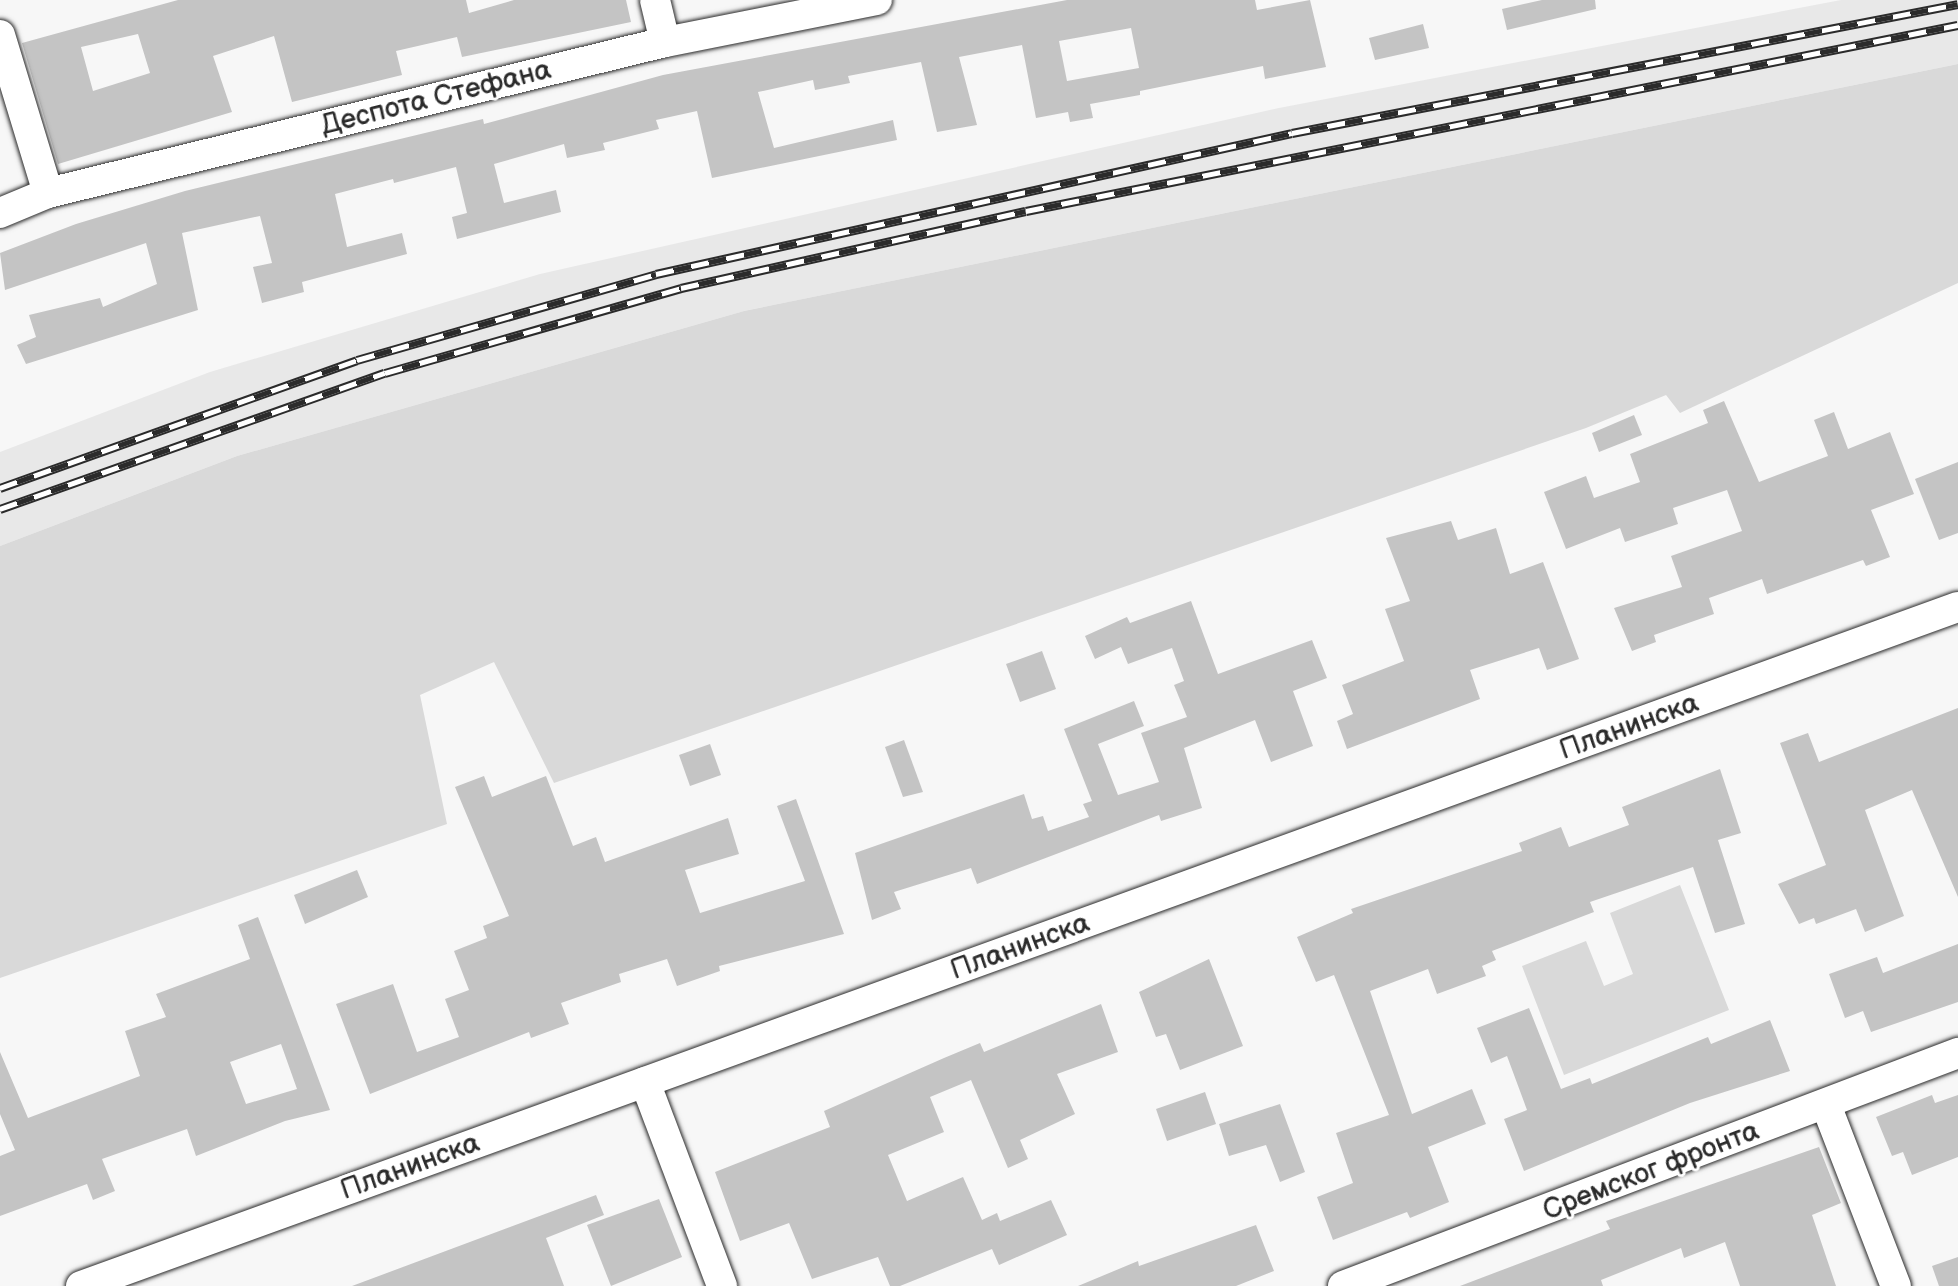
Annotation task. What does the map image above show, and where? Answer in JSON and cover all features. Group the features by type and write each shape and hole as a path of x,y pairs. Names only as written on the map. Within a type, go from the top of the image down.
{"street":[{"path":"655,0 665,42"},
{"name":"Деспота Стефана","path":"0,213 48,193 665,42 877,0"},
{"path":"0,35 48,193"},
{"name":"Планинска","path":"81,1286 1958,607"},
{"name":"Сремског фронта","path":"1343,1286 1958,1053"},
{"path":"645,1082 722,1286"},
{"path":"1826,1105 1896,1286"}],"shaded area":[{"path":"1841,0 1958,0 1958,64 744,311 237,456 0,546 0,452 210,372 540,274 1279,108"},
{"path":"1958,64 1958,283 1680,413 1666,395 1586,428 554,783 494,662 420,695 447,824 0,978 0,546 237,456 744,311"},
{"path":"1680,885 1729,1010 1564,1075 1522,966 1586,941 1604,986 1633,974 1610,913"}],"building":[{"path":"178,0 466,0 469,13 514,0 626,0 631,22 462,57 457,37 396,51 402,75 292,102 274,36 213,56 232,112 58,164 22,43","holes":["138,34 150,73 93,91 81,47"]},
{"path":"1067,0 1255,0 1257,10 1310,0 1326,67 1265,79 1263,66 1140,91 1140,95 1090,104 1093,118 1070,122 1068,112 1036,118 1022,45 959,57 977,125 937,132 921,62 848,76 850,83 815,90 813,80 758,92 774,148 893,120 897,140 712,178 697,111 656,120 659,129 603,143 605,150 567,158 564,144 494,164 504,203 556,190 561,212 457,239 452,217 467,213 456,167 394,183 393,179 335,194 347,247 402,233 407,254 302,282 304,292 262,303 253,267 272,263 260,216 182,233 198,310 26,364 17,345 36,337 29,315 100,298 103,307 157,284 146,243 5,290 0,253 76,224 185,191 483,119 484,124 663,75","holes":["1131,28 1139,68 1067,81 1059,41"]},
{"path":"1542,0 1595,0 1596,9 1507,30 1502,9"},
{"path":"1423,24 1429,48 1375,60 1369,38"},
{"path":"1724,401 1759,482 1828,456 1814,420 1834,412 1848,449 1890,432 1914,494 1871,510 1890,557 1866,566 1863,560 1767,594 1762,579 1709,598 1714,614 1654,635 1656,642 1632,651 1614,608 1682,587 1671,556 1742,531 1727,490 1673,508 1678,524 1625,542 1620,528 1566,549 1544,492 1586,476 1594,498 1640,482 1630,454 1708,423 1703,410"},
{"path":"1634,415 1642,435 1599,452 1592,433"},
{"path":"1958,462 1958,533 1939,540 1915,479"},
{"path":"1451,521 1458,540 1496,528 1510,574 1543,562 1579,659 1547,670 1539,648 1470,670 1480,699 1347,749 1337,721 1353,714 1342,685 1404,661 1385,609 1410,601 1386,538"},
{"path":"1191,601 1218,674 1312,640 1327,678 1293,691 1313,746 1271,762 1255,720 1184,748 1202,808 1161,821 1159,815 977,884 971,868 894,892 901,909 872,920 855,853 1024,794 1032,819 1043,816 1048,831 1089,817 1083,804 1092,801 1064,729 1134,701 1144,726 1098,744 1118,795 1159,782 1141,733 1187,717 1174,685 1184,681 1172,648 1128,664 1121,647 1095,659 1085,636 1127,617 1130,623"},
{"path":"1042,651 1056,689 1020,702 1006,664"},
{"path":"1958,708 1958,897 1912,790 1865,810 1904,916 1865,932 1856,909 1816,924 1814,918 1799,924 1778,884 1826,865 1780,743 1808,733 1819,762"},
{"path":"904,740 923,792 903,797 885,747"},
{"path":"710,744 721,775 690,786 679,755"},
{"path":"1720,769 1741,833 1718,840 1745,924 1715,933 1693,867 1590,902 1594,912 1492,951 1496,960 1482,966 1486,976 1437,994 1428,969 1370,991 1412,1114 1472,1089 1486,1124 1428,1147 1449,1202 1410,1218 1407,1212 1333,1240 1317,1197 1353,1183 1336,1133 1389,1115 1334,975 1316,982 1297,937 1353,913 1351,909 1522,851 1519,843 1561,827 1569,847 1629,825 1622,807"},
{"path":"484,776 492,797 546,776 573,846 596,837 605,862 728,818 739,854 685,870 700,913 805,881 777,806 796,799 844,934 719,966 720,971 677,986 667,959 619,974 621,982 561,1003 569,1024 531,1038 529,1032 370,1094 336,1004 393,984 417,1052 459,1037 445,999 469,990 454,951 487,938 483,926 509,916 455,787"},
{"path":"357,870 368,897 305,924 294,895"},
{"path":"258,917 330,1110 285,1121 196,1156 187,1129 102,1159 115,1191 93,1200 87,1184 0,1216 0,1156 15,1150 0,1114 0,1052 28,1118 140,1076 125,1031 166,1017 156,994 250,959 238,925","holes":["281,1044 297,1089 246,1104 230,1062"]},
{"path":"1958,944 1958,1002 1871,1032 1863,1011 1845,1018 1829,974 1877,957 1883,973"},
{"path":"1209,959 1243,1046 1180,1070 1166,1034 1156,1037 1139,992"},
{"path":"1101,1004 1118,1052 1057,1074 1075,1114 1020,1140 1028,1159 1008,1168 971,1080 930,1097 944,1132 888,1155 907,1201 963,1177 982,1220 997,1213 1000,1221 1051,1200 1067,1235 999,1265 992,1249 900,1286 890,1286 878,1257 812,1279 789,1223 740,1241 715,1172 830,1127 824,1111 944,1058 980,1043 984,1052"},
{"path":"1529,1008 1561,1089 1590,1078 1592,1084 1708,1037 1711,1044 1770,1020 1790,1071 1690,1103 1524,1171 1504,1119 1527,1110 1507,1056 1491,1063 1477,1028"},
{"path":"1205,1092 1216,1124 1167,1141 1156,1109"},
{"path":"1932,1095 1935,1103 1958,1095 1958,1157 1912,1175 1903,1152 1892,1156 1876,1117"},
{"path":"1280,1104 1305,1172 1280,1182 1266,1145 1229,1156 1219,1124"},
{"path":"1819,1147 1841,1203 1812,1215 1836,1286 1740,1286 1725,1242 1684,1258 1681,1248 1601,1280 1603,1286 1460,1286 1610,1229 1606,1221"},
{"path":"596,1195 604,1215 546,1238 564,1286 352,1286"},
{"path":"659,1199 682,1257 611,1286 587,1225"},
{"path":"1256,1225 1274,1271 1236,1286 1078,1286 1138,1261 1139,1266"},
{"path":"1958,1257 1958,1286 1939,1286 1932,1266"}],"railway":[{"path":"0,488 357,360 656,274 1292,133 1958,4"},
{"path":"0,509 385,373 681,288 1026,211 1958,25"}]}
